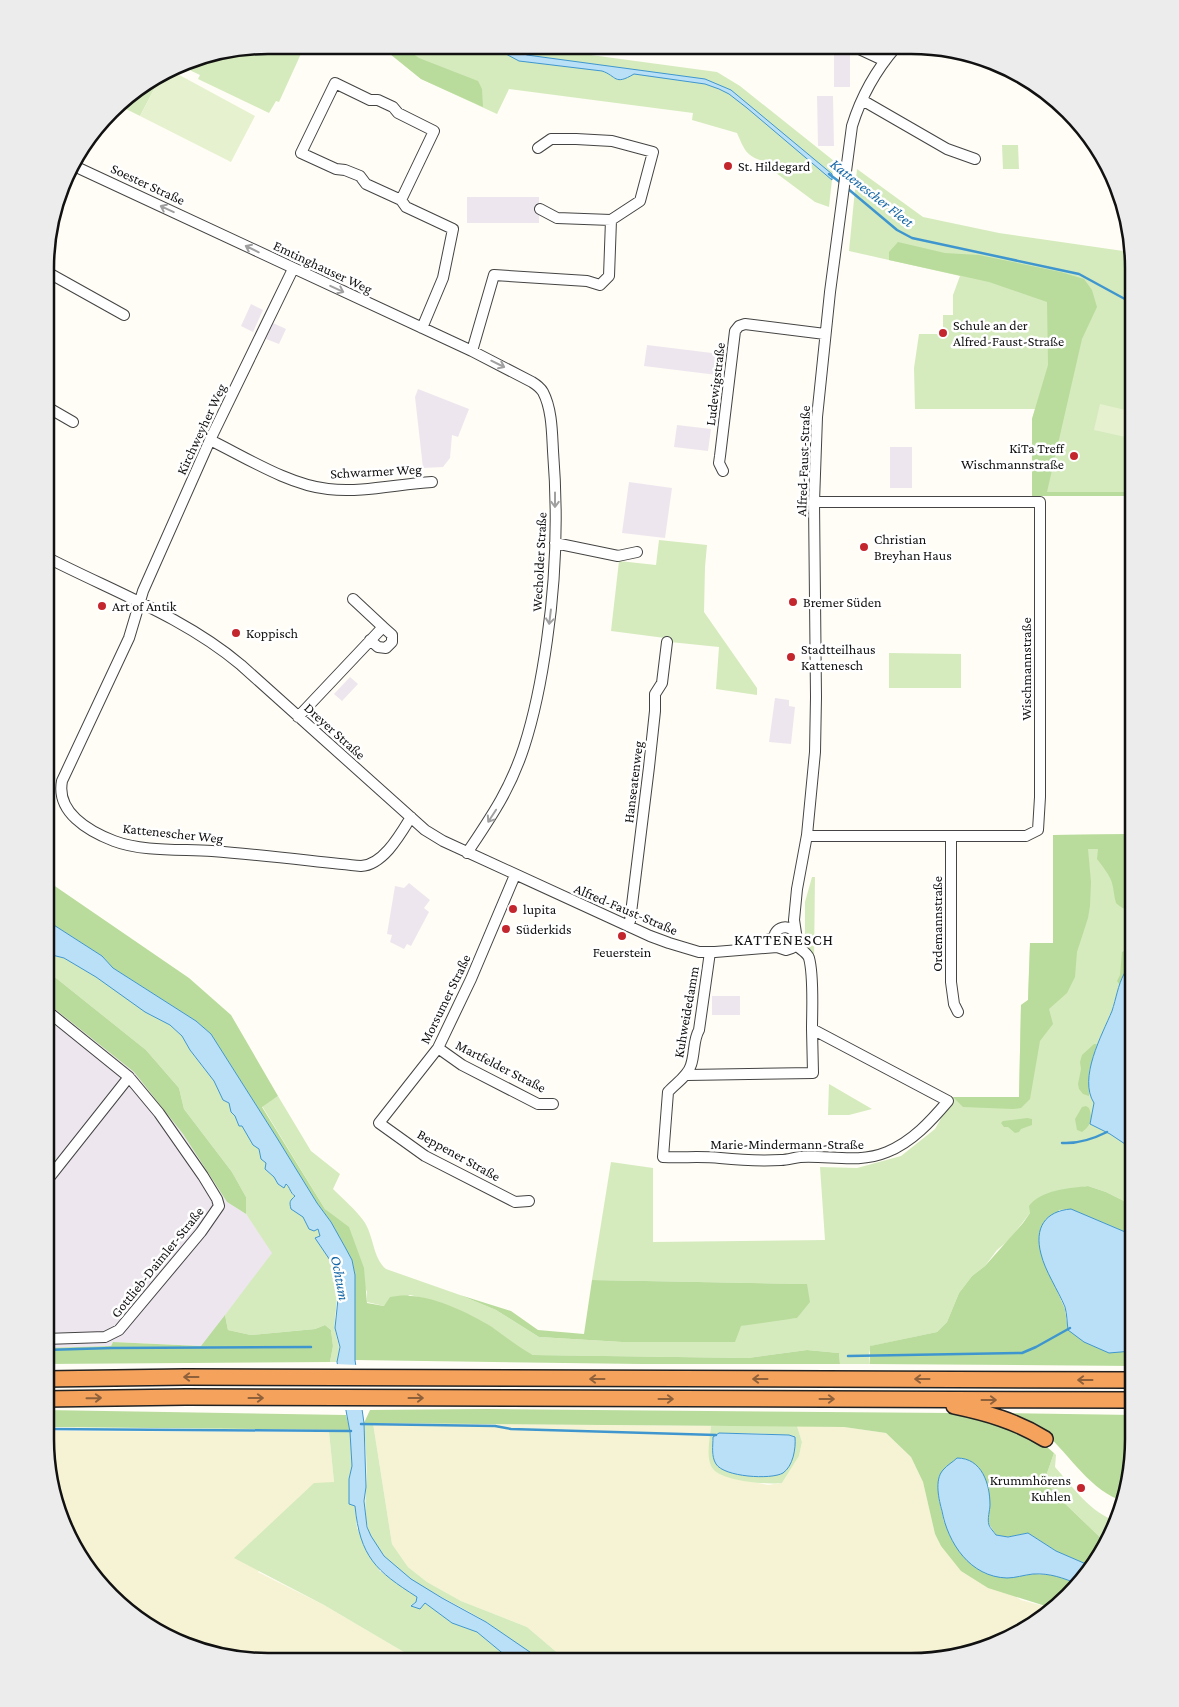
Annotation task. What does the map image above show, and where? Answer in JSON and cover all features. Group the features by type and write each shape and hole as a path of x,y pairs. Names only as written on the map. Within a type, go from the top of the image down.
{"highway":[{"path":"54,1379 1125,1380"},
{"path":"54,1399 1125,1400"},
{"path":"923,1400 1006,1419 1027,1428 1045,1439"}],"street":[{"path":"870,54 885,61"},
{"name":"Alfred-Faust-Straße","path":"515,876 669,943 699,952 729,951 768,941 775,942 786,950 792,948 797,940 794,920 797,889 808,835 815,752 814,502 817,417 825,334 852,126 862,100 890,54"},
{"path":"401,200 434,131 398,113 393,106 378,100 370,100 335,83 301,153 336,169 345,170 360,176 366,184 401,200 406,207 453,229 443,278 422,328"},
{"path":"862,100 947,149 975,159"},
{"path":"538,148 552,139 576,139 612,141 653,152 640,201 611,220 557,218 540,209"},
{"name":"Soester Straße","path":"79,168 212,229"},
{"path":"472,351 494,275 587,281 600,285 609,276 611,220"},
{"name":"Emtinghauser Weg","path":"212,229 293,269 422,328"},
{"name":"Kirchweyher Weg","path":"139,603 210,440 293,269"},
{"path":"54,276 124,315"},
{"name":"Ludewigstraße","path":"723,472 719,463 736,331 739,326 745,324 825,334"},
{"name":"Wecholder Straße","path":"422,328 532,382 544,393 550,415 553,444 555,543 552,603 542,675 524,746 510,784 501,802 467,853"},
{"path":"54,411 73,422"},
{"name":"Schwarmer Weg","path":"210,440 289,479 328,489 363,489 432,482"},
{"name":"Wischmannstraße","path":"808,835 1026,836 1038,830 1040,797 1040,502 814,502"},
{"path":"555,543 618,556 636,552"},
{"path":"54,561 139,603"},
{"path":"353,599 392,636 392,642 386,648 378,647 370,640"},
{"name":"Dreyer Straße","path":"139,603 173,619 217,646 241,665 425,830 443,841 515,876"},
{"name":"Kattenescher Weg","path":"139,603 129,638 62,781 60,788 63,800 68,812 73,817 107,838 131,846 213,851 361,866 368,866 379,859 388,850 411,817"},
{"path":"298,717 383,627"},
{"name":"Hanseatenweg","path":"628,926 656,711 655,694 662,682 667,642"},
{"name":"Ordemannstraße","path":"951,836 951,982 954,1004 958,1012"},
{"name":"Morsumer Straße","path":"379,1123 438,1048 471,980 515,876"},
{"name":"Alfred-Faust-Straße","path":"775,942 778,929 784,926 797,889"},
{"path":"784,926 789,927 795,932"},
{"path":"687,1075 813,1074 811,982 808,958 806,952 795,944"},
{"name":"Kuhweidedamm","path":"663,1157 668,1092 687,1075 691,1064 696,1035 699,1030 710,952"},
{"path":"54,1016 129,1077 54,1172"},
{"name":"Marie-Mindermann-Straße","path":"663,1157 720,1158 731,1160 783,1160 799,1157 869,1158 885,1153 908,1140 934,1117 948,1101 812,1029"},
{"name":"Martfelder Straße","path":"438,1048 462,1065 538,1104 553,1104"},
{"name":"Gottlieb-Daimler-Straße","path":"54,1339 105,1337 119,1330 201,1232 219,1206 208,1184 179,1141 129,1077"},
{"name":"Beppener Straße","path":"379,1123 425,1156 515,1202 528,1201"}],"shaded area":[{"path":"834,54 850,54 850,87 834,87"},
{"path":"817,96 833,96 834,146 818,146"},
{"path":"467,197 539,197 539,223 467,223"},
{"path":"251,304 263,310 253,332 241,326"},
{"path":"273,323 286,329 279,344 266,339"},
{"path":"647,345 720,354 717,375 644,366"},
{"path":"418,389 469,409 458,437 452,435 450,458 443,467 423,468 415,397"},
{"path":"677,425 711,429 708,451 674,447"},
{"path":"890,447 912,447 912,488 890,488"},
{"path":"629,482 672,488 665,538 622,533"},
{"path":"350,677 358,684 342,701 334,694"},
{"path":"775,698 789,700 789,706 795,707 791,744 769,742"},
{"path":"409,883 430,900 424,908 429,912 411,946 407,944 404,949 390,942 392,935 387,934 395,886 404,888"},
{"path":"712,996 740,996 740,1015 712,1015"},
{"path":"54,1008 134,1072 183,1134 227,1202 246,1214 273,1253 202,1346 113,1342 111,1346 54,1348"},
{"path":"373,1423 711,1426 709,1455 713,1469 721,1475 768,1485 782,1483 799,1456 802,1442 797,1426 845,1427 886,1433 911,1457 923,1482 935,1534 941,1546 1021,1600 1044,1606 1018,1625 993,1637 966,1646 925,1653 558,1653 527,1627 461,1601 427,1582 408,1567 392,1544"},
{"path":"54,1431 329,1432 334,1482 258,1572 324,1605 405,1653 254,1653 226,1649 199,1642 161,1625 127,1600 107,1580 82,1546 70,1521 61,1494 54,1453"}],"green space":[{"path":"254,54 301,54 279,102 276,101 269,113 198,79 200,75 188,69 213,61"},
{"path":"390,54 591,54 717,72 740,86 834,161 829,207 815,202 764,164 763,161 749,154 737,133 692,120 693,113 509,89 497,114 421,79"},
{"path":"390,54 413,54 478,81 482,89 483,107 421,79"},
{"path":"177,74 255,116 231,162 140,116 156,85"},
{"path":"156,85 140,116 125,109"},
{"path":"1002,145 1018,145 1019,169 1003,169"},
{"path":"857,169 923,217 999,233 1125,251 1125,496 1032,496 1032,419 1035,409 915,409 914,368 919,334 943,334 943,315 953,315 953,295 960,276 849,251"},
{"path":"898,242 945,253 979,255 1061,272 1084,279 1092,290 1097,307 1082,339 1047,492 1125,492 1125,496 1032,496 1032,419 1048,365 1047,302 989,282 889,260 889,252"},
{"path":"1100,404 1125,410 1125,437 1094,430"},
{"path":"659,540 707,545 704,612 757,688 757,695 716,689 719,647 670,642 665,638 611,631 619,561 656,565"},
{"path":"889,653 961,654 961,688 889,688"},
{"path":"1125,834 1125,972 1112,1011 1093,1057 1089,1082 1090,1093 1094,1103 1090,1124 1125,1144 1125,1202 1088,1186 1053,1192 1030,1213 985,1266 972,1276 959,1293 947,1322 937,1332 871,1346 869,1354 870,1364 840,1364 839,1353 807,1350 748,1358 533,1355 518,1348 493,1328 439,1302 410,1295 384,1306 367,1302 367,1292 333,1216 325,1209 262,1106 278,1096 311,1151 340,1174 333,1189 353,1208 367,1226 375,1252 386,1269 496,1310 539,1337 622,1342 662,1341 771,1320 797,1318 807,1284 592,1280 611,1162 653,1168 653,1242 825,1240 820,1167 857,1168 901,1156 935,1129 953,1097 1019,1097 1021,1005 1028,1000 1030,943 1053,943 1053,835"},
{"path":"1125,834 1125,909 1116,903 1111,880 1097,859 1098,849 1088,849 1091,882 1090,906 1077,952 1075,977 1067,993 1049,1009 1053,1024 1040,1041 1030,1099 1021,1108 1013,1109 963,1107 953,1097 1019,1097 1021,1005 1028,1000 1030,943 1053,943 1053,835"},
{"path":"812,877 815,877 814,963 805,945 805,902"},
{"path":"54,885 189,978 231,1015 278,1096 262,1107 325,1209 349,1227 364,1268 367,1303 384,1306 390,1297 405,1296 431,1299 463,1311 492,1327 533,1355 748,1358 807,1350 839,1353 840,1364 641,1364 355,1360 355,1275 352,1260 331,1222 317,1203 211,1034 196,1021 113,968 102,956 54,925"},
{"path":"1125,950 1125,972 1119,984 1117,981 1120,975 1122,952"},
{"path":"54,956 64,958 96,977 145,1011 170,1025 182,1036 190,1050 214,1081 223,1100 230,1103 231,1112 239,1126 242,1126 259,1148 261,1159 267,1163 265,1169 274,1177 278,1184 284,1188 287,1185 295,1196 307,1225 318,1229 320,1236 315,1238 330,1259 337,1278 335,1324 339,1348 337,1362 330,1362 333,1346 331,1330 325,1325 315,1329 251,1335 228,1330 225,1315 272,1253 246,1214 246,1197 232,1172 184,1109 179,1088 146,1050 54,976"},
{"path":"54,976 146,1050 179,1088 184,1109 232,1172 246,1197 246,1214 227,1202 183,1134 134,1072 54,1008"},
{"path":"1094,1044 1097,1044 1089,1071 1089,1096 1083,1094 1079,1089 1080,1062 1082,1055"},
{"path":"829,1084 872,1109 849,1115 828,1115"},
{"path":"1086,1106 1089,1108 1091,1118 1089,1124 1082,1132 1077,1130 1075,1119 1082,1107"},
{"path":"1032,1119 1032,1125 1015,1133 1008,1127 1004,1127 1001,1123 1003,1121"},
{"path":"1088,1186 1125,1202 1125,1232 1071,1209 1059,1210 1041,1254 1065,1309 1068,1330 1125,1347 1125,1366 870,1364 870,1346 937,1332 947,1322 959,1293 972,1276 985,1266 1023,1223 1030,1213 1029,1206 1040,1196"},
{"path":"592,1280 807,1284 810,1302 797,1318 741,1326 735,1342 622,1342 539,1337 496,1310 460,1295 511,1311 538,1330 584,1334"},
{"path":"225,1315 228,1330 251,1335 315,1329 325,1325 331,1330 333,1346 330,1362 54,1364 54,1348 111,1346 113,1342 201,1346"},
{"path":"488,1409 949,1413 972,1416 994,1422 1039,1440 1054,1453 1045,1479 1057,1496 1101,1538 1085,1564 1056,1551 1028,1533 1008,1537 996,1535 989,1524 989,1486 938,1486 944,1522 984,1573 1008,1578 1034,1574 1054,1575 1071,1581 1045,1606 988,1588 961,1571 941,1546 935,1534 923,1482 911,1457 886,1433 844,1427 364,1423 370,1410"},
{"path":"54,1410 346,1415 350,1430 54,1427"},
{"path":"1004,1413 1125,1415 1125,1453 1117,1499 1091,1482 1055,1442 1042,1430"},
{"path":"364,1423 373,1423 392,1544 408,1567 427,1582 461,1601 527,1627 558,1653 528,1653 488,1623 423,1587 393,1565 381,1552 369,1530 365,1506 367,1463"},
{"path":"711,1426 797,1426 802,1442 799,1456 782,1483 756,1483 726,1477 713,1469 709,1459","holes":["719,1433 772,1434 759,1477 729,1472 712,1454 713,1437"]},
{"path":"329,1432 350,1432 352,1466 349,1479 355,1506 357,1528 380,1571 417,1597 416,1602 411,1605 425,1603 452,1623 477,1632 502,1653 405,1653 324,1605 234,1558 314,1483 334,1482"},
{"path":"1054,1453 1056,1455 1055,1467 1075,1491 1090,1506 1110,1518 1101,1538 1057,1496 1045,1479"}],"water":[{"path":"506,54 525,54 705,79 731,90 832,174 832,180 747,108 719,89 705,84 634,74 619,80 602,71 519,61"},
{"name":"Ochtum","path":"54,925 102,956 113,968 196,1021 211,1034 317,1203 331,1222 352,1260 355,1275 355,1360 364,1423 366,1487 364,1501 367,1527 371,1536 384,1556 411,1579 486,1622 531,1653 502,1653 477,1632 452,1623 425,1603 420,1609 411,1606 416,1602 417,1597 391,1579 372,1561 361,1538 355,1506 349,1504 349,1479 352,1466 350,1432 337,1362 340,1347 335,1328 338,1299 337,1275 334,1266 315,1238 320,1236 318,1229 314,1231 309,1229 303,1217 291,1209 290,1201 295,1196 286,1184 284,1188 278,1184 274,1177 265,1169 266,1163 261,1159 259,1149 253,1145 242,1126 239,1126 231,1112 229,1103 223,1100 214,1081 190,1050 182,1036 170,1025 145,1012 96,977 64,958 54,956"},
{"path":"1125,972 1125,1144 1090,1124 1094,1103 1090,1093 1090,1069 1112,1011"},
{"path":"1071,1209 1125,1232 1125,1352 1109,1353 1084,1342 1068,1330 1065,1307 1043,1260 1039,1245 1039,1236 1044,1222 1054,1213"},
{"path":"719,1433 789,1435 795,1437 795,1447 791,1462 783,1473 777,1475 759,1477 728,1472 716,1464 713,1458 713,1437"},
{"path":"957,1458 973,1462 978,1467 986,1481 990,1497 988,1523 996,1535 1008,1537 1028,1533 1056,1551 1085,1564 1071,1581 1045,1574 1007,1578 982,1572 963,1556 949,1535 938,1490 940,1474"}],"pier":[{"path":"335,1364 358,1365 365,1410 343,1410"}],"waterway":[{"name":"Kattenescher Fleet","path":"829,174 841,183"},
{"name":"Kattenescher Fleet","path":"847,188 897,230 912,238 1079,274 1125,299"},
{"path":"1062,1143 1074,1143 1107,1132"},
{"path":"848,1356 1022,1353 1070,1328"},
{"path":"54,1350 311,1347"},
{"path":"361,1424 495,1426 511,1429 716,1435"},
{"path":"54,1429 351,1431"}],"place":[{"name":"St. Hildegard","path":"728,166"},
{"name":"Schule an der Alfred-Faust-Straße","path":"943,333"},
{"name":"KiTa Treff Wischmannstraße","path":"1074,456"},
{"name":"Christian Breyhan Haus","path":"864,547"},
{"name":"Bremer Süden","path":"793,602"},
{"name":"Art of Antik","path":"102,606"},
{"name":"Koppisch","path":"236,633"},
{"name":"Stadtteilhaus Kattenesch","path":"791,657"},
{"name":"lupita","path":"513,909"},
{"name":"Süderkids","path":"506,929"},
{"name":"Feuerstein","path":"622,936"},
{"name":"Krummhörens Kuhlen","path":"1081,1488"}],"district":[{"name":"KATTENESCH","path":"784,939"}]}
